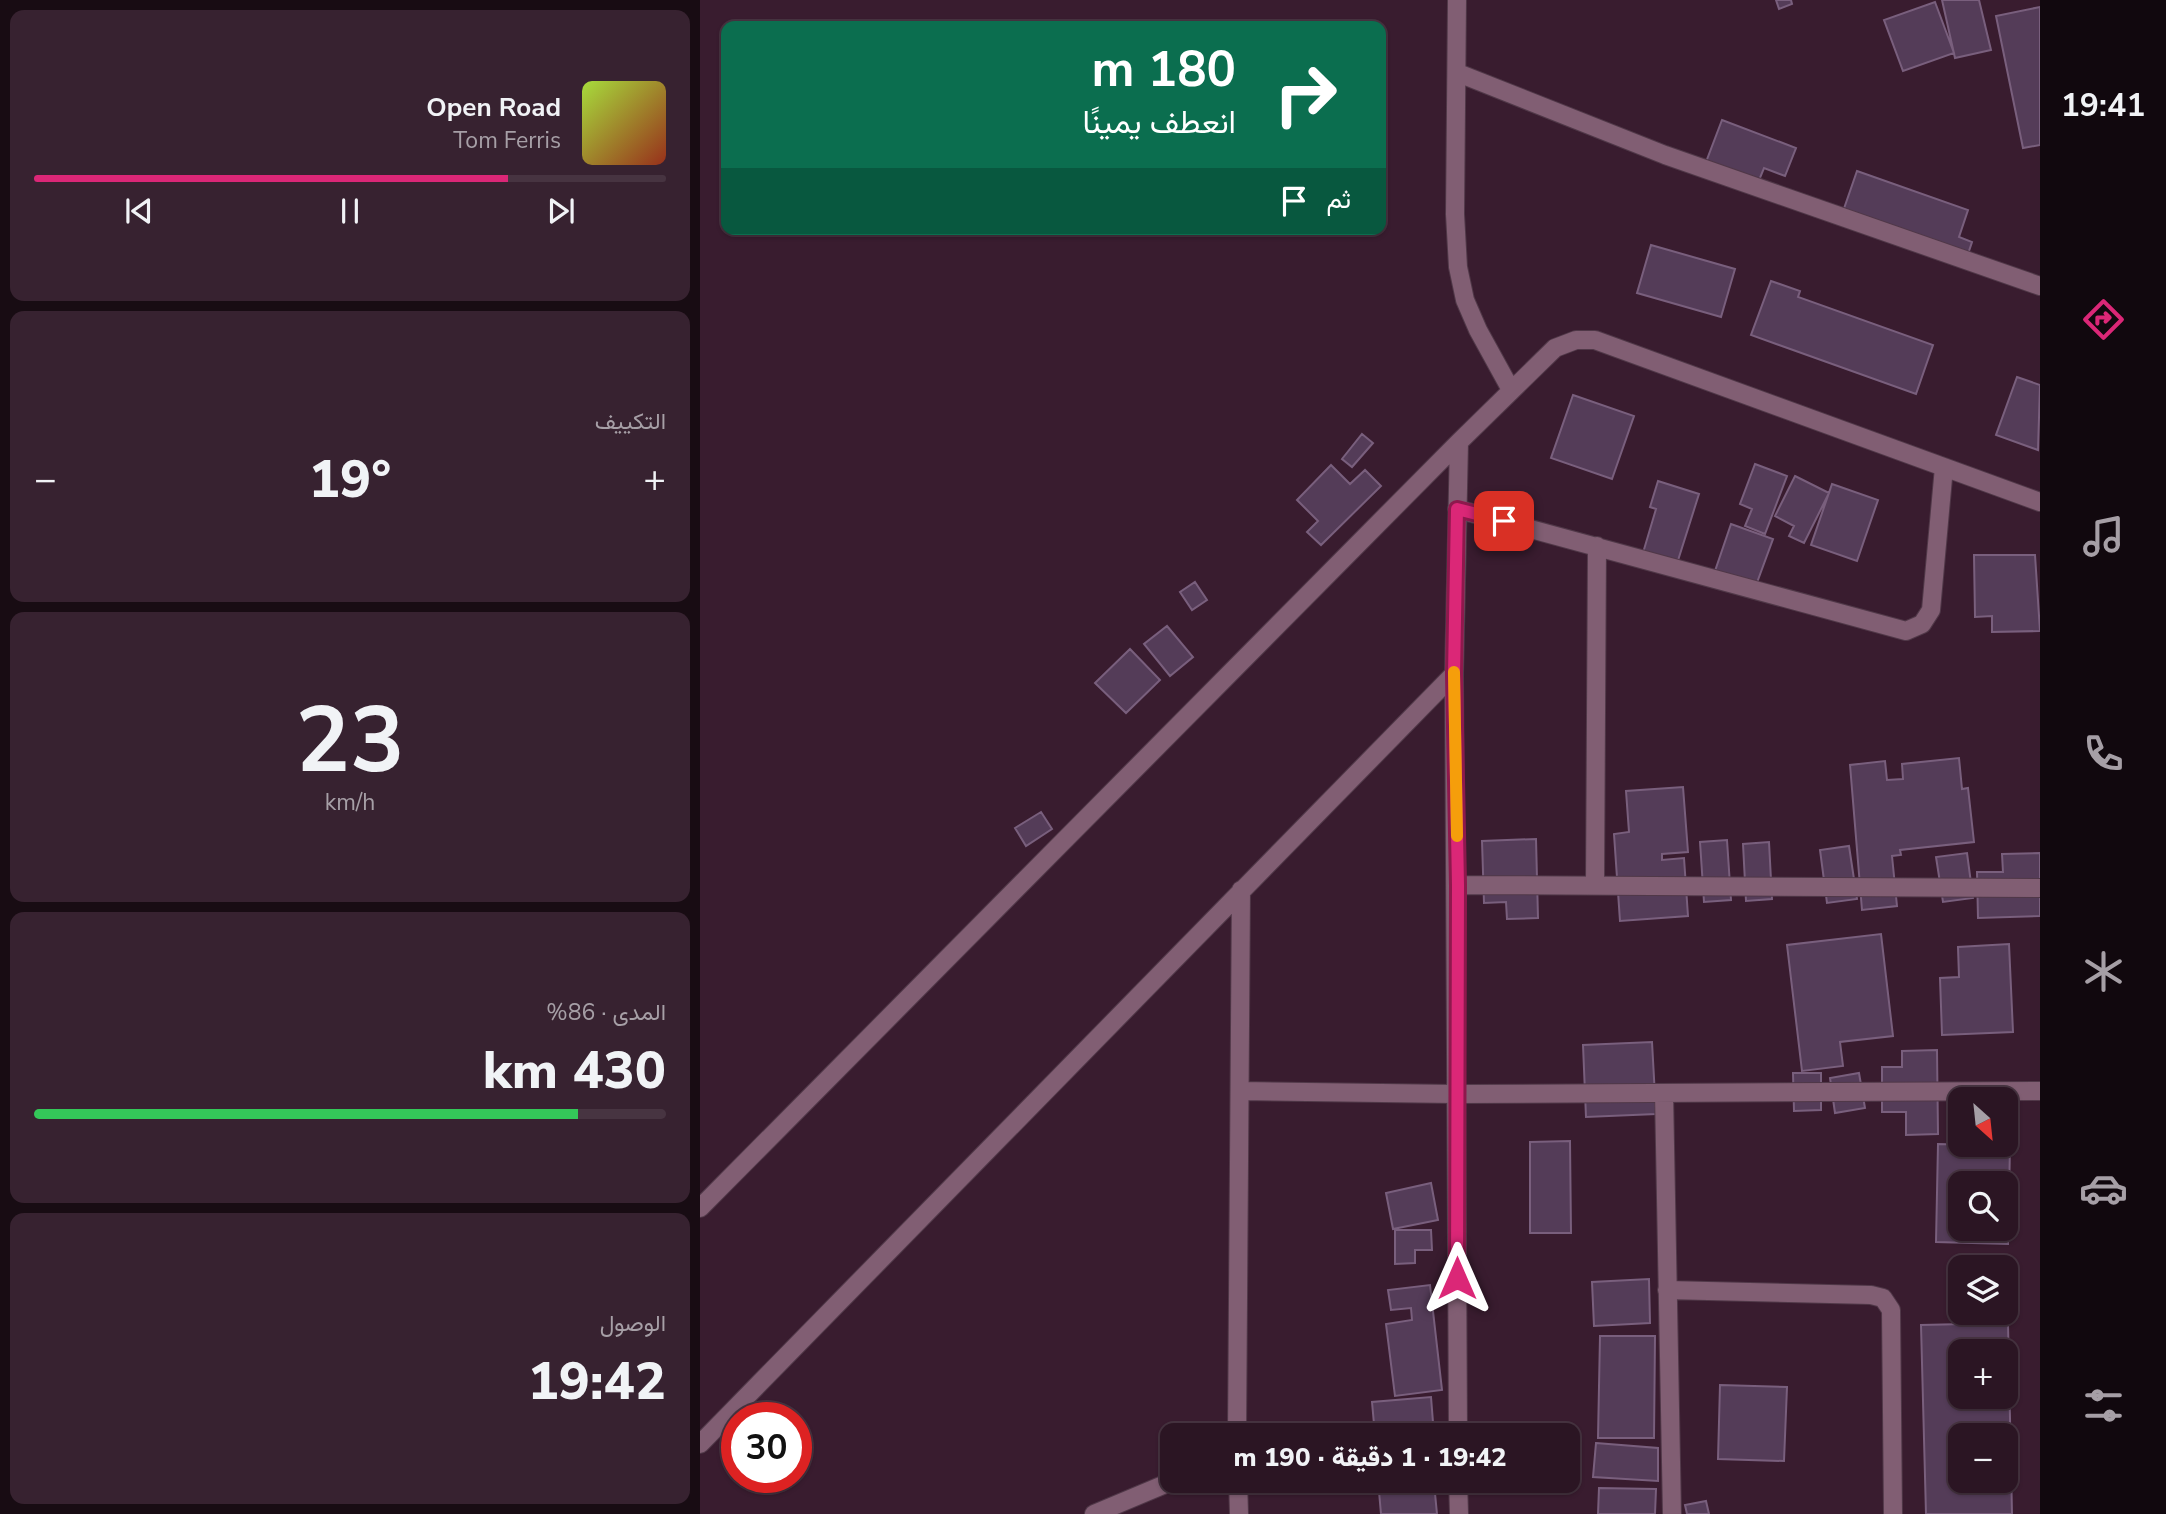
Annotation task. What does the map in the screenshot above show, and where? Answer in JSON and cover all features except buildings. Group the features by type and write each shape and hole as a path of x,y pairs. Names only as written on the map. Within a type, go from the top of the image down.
{"street":[{"path":"1457,0 1455,214 1458,267 1465,300 1511,390"},
{"path":"1458,73 1665,155 2040,286"},
{"path":"700,1208 1458,442 1555,348 1576,340 1595,340 2040,502"},
{"path":"1458,442 1454,674 1458,885 1455,1094 1458,1423"},
{"path":"1457,509 1906,631 1922,624 1930,610 1944,467"},
{"path":"1595,886 1597,546"},
{"path":"700,1444 1454,674"},
{"path":"1458,885 2040,888"},
{"path":"1237,1423 1241,890"},
{"path":"1241,1091 1455,1094 2040,1091"},
{"path":"1664,1093 1672,1514"},
{"path":"1667,1290 1871,1295 1883,1298 1891,1310 1893,1514"},
{"path":"1094,1514 1160,1486"},
{"path":"1238,1493 1239,1514"},
{"path":"1458,1493 1459,1514"}],"slow traffic":[{"path":"1454,672 1457,836"}],"route":[{"path":"1457,1278 1455,1094 1458,885 1454,674 1457,509 1504,521"}]}
